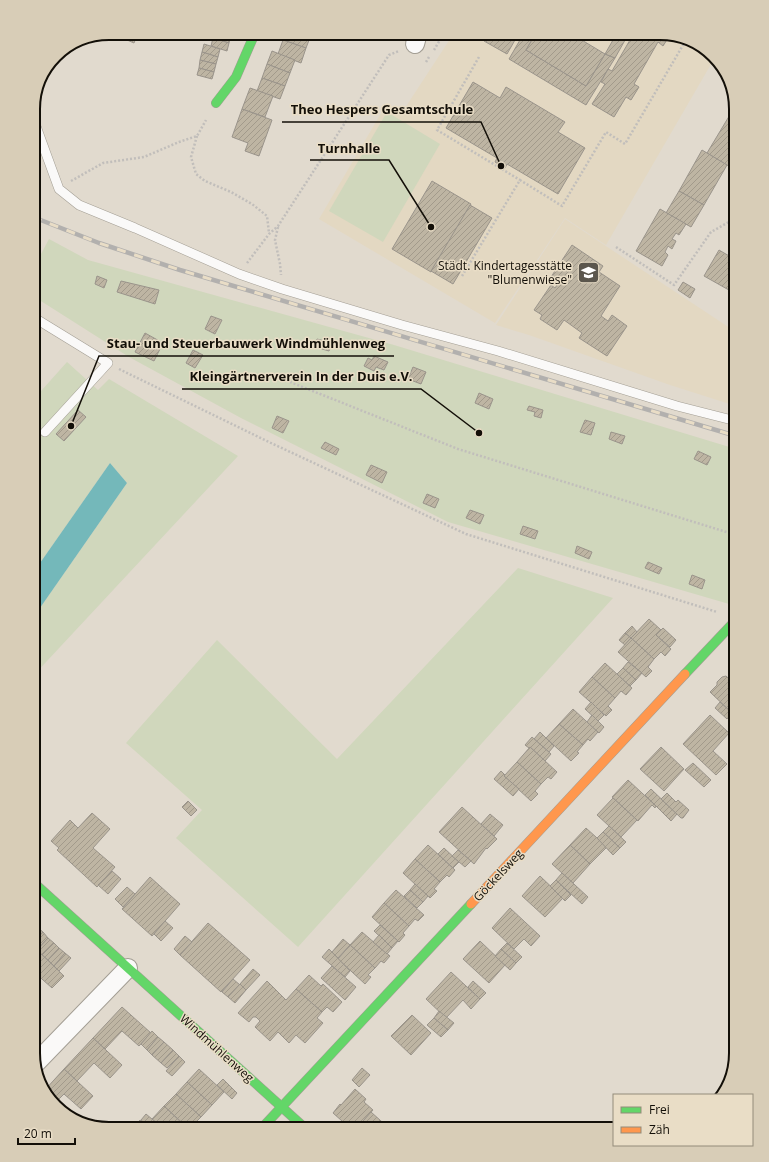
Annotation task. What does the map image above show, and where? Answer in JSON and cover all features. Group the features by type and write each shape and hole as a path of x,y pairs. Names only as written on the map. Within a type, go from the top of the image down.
{"street":[{"path":"216,103 236,77 252,40"},
{"name":"Göckelsweg","path":"267,1122 729,627"},
{"name":"Windmühlenweg","path":"40,888 298,1122"},
{"path":"41,1058 128,968"}],"lane":[{"path":"40,137 59,188 79,205 136,228 238,274 282,289 402,325 498,351 677,406 729,419"},
{"path":"40,321 108,363 45,432"}],"path":[{"path":"238,274 269,234 278,226 389,55 413,40"},
{"path":"426,62 440,40"},
{"path":"479,57 437,130 562,206 606,132 625,144 683,44"},
{"path":"216,103 197,136 191,157 196,174 205,181 231,192 252,204 267,216 269,234"},
{"path":"59,188 103,163 144,157 197,136"},
{"path":"462,276 520,180"},
{"path":"616,247 674,285 711,232 729,222"},
{"path":"278,226 275,240 280,264 282,289"},
{"path":"108,363 271,443 466,534 721,613"},
{"path":"275,376 458,449 729,533"}],"shaded area":[{"path":"449,40 665,40 674,41 691,47 712,63 606,245 565,218 495,323 319,219 387,103 401,114"},
{"name":"Städt. Kindertagesstätte \"Blumenwiese\"","path":"565,219 729,327 729,404 670,385 529,335 496,325"}],"green space":[{"path":"387,112 440,144 383,242 329,211"},
{"path":"49,239 88,260 394,345 729,447 729,604 448,522 241,418 129,357 40,300 40,256"},
{"path":"67,362 98,390 109,379 238,456 40,668 40,608 127,483 110,463 40,563 40,392"},
{"path":"518,568 613,598 298,947 176,838 202,810 126,743 217,640 337,759"}],"water":[{"path":"110,463 127,483 40,608 40,563"}],"building":[{"path":"127,40 135,40 134,43"},
{"path":"212,40 219,40 229,43 227,51 211,46"},
{"path":"219,40 230,40 229,43"},
{"path":"283,40 309,40 306,48"},
{"path":"283,40 306,48 301,63 278,54"},
{"path":"485,40 515,40 507,54"},
{"path":"520,40 532,40 526,50 586,86 605,54 615,58 586,105 509,59"},
{"path":"532,40 582,40 605,54 586,86 526,50"},
{"path":"613,40 625,40 615,58 605,54"},
{"path":"630,40 667,40 663,46 658,42 634,84 639,87 631,100 626,97 614,117 592,104 605,84 601,82 608,69 612,71"},
{"path":"204,44 220,49 218,57 202,52"},
{"path":"272,51 295,60 290,73 267,64"},
{"path":"202,52 218,57 216,64 200,60"},
{"path":"200,60 216,64 214,72 199,68"},
{"path":"267,64 290,73 285,86 262,78"},
{"path":"199,68 214,72 212,79 197,75"},
{"path":"262,78 285,86 280,99 257,91"},
{"path":"473,82 500,98 506,87 565,122 558,132 585,148 558,194 507,164 505,168 495,162 497,158 446,128"},
{"path":"250,88 273,96 265,117 242,109"},
{"path":"242,109 272,120 259,156 245,151 248,143 232,137"},
{"path":"729,116 729,166 707,153"},
{"path":"702,150 727,165 704,205 679,191"},
{"path":"432,181 471,204 431,272 392,249"},
{"path":"679,191 704,205 691,227 666,213"},
{"path":"470,205 492,218 453,284 431,271"},
{"path":"660,209 686,224 679,235 676,233 672,239 676,241 672,249 668,246 665,252 668,255 662,266 636,251"},
{"path":"572,245 603,266 599,272 620,286 601,316 608,321 612,315 627,326 607,356 579,338 582,333 564,320 557,330 540,319 542,315 534,310 551,285 555,288 559,282 551,277"},
{"path":"719,250 729,256 729,290 704,276"},
{"path":"97,276 107,280 104,288 95,284"},
{"path":"121,281 159,290 155,304 117,292"},
{"path":"683,282 695,289 690,298 678,290"},
{"path":"211,316 222,320 215,334 205,329"},
{"path":"145,333 163,343 154,361 135,352"},
{"path":"317,339 332,343 329,351 315,347"},
{"path":"193,350 203,355 195,368 186,363"},
{"path":"374,356 388,362 384,370 376,367 374,371 364,366 368,358 372,360"},
{"path":"413,367 426,372 421,384 408,379"},
{"path":"479,393 493,399 489,409 475,403"},
{"path":"529,406 543,410 541,418 534,416 535,412 527,410"},
{"path":"78,410 86,417 64,441 56,434"},
{"path":"277,416 289,421 283,433 272,428"},
{"path":"585,420 595,423 591,435 580,432"},
{"path":"611,432 625,436 622,444 609,439"},
{"path":"325,442 339,449 336,455 321,448"},
{"path":"698,451 711,457 707,465 694,459"},
{"path":"371,465 387,472 382,483 366,475"},
{"path":"427,494 439,499 435,508 423,503"},
{"path":"470,510 484,515 480,524 466,518"},
{"path":"523,526 538,531 535,539 520,534"},
{"path":"577,546 592,552 589,559 575,553"},
{"path":"648,562 662,568 659,574 645,568"},
{"path":"692,575 705,580 702,589 689,584"},
{"path":"649,619 661,630 656,635 671,649 665,656 661,652 654,659 631,638"},
{"path":"632,626 637,632 631,638 625,633"},
{"path":"663,628 676,640 670,647 656,635"},
{"path":"625,633 631,638 625,645 619,640"},
{"path":"631,638 654,659 648,667 652,671 646,677 618,652"},
{"path":"628,662 642,673 636,680 623,668"},
{"path":"605,663 632,688 626,695 621,691 615,698 592,677"},
{"path":"623,668 636,680 630,686 617,674"},
{"path":"726,676 729,679 729,710 710,692 722,677"},
{"path":"592,677 615,698 608,706 612,710 606,716 579,692"},
{"path":"591,702 604,715 598,721 585,709"},
{"path":"720,702 729,710 729,717 727,719 715,708"},
{"path":"573,709 598,732 590,741 588,739 583,745 559,724"},
{"path":"592,715 604,727 599,733 587,722"},
{"path":"710,715 729,733 713,751 727,764 716,775 683,744"},
{"path":"559,724 583,745 577,752 579,753 571,761 546,738"},
{"path":"540,732 554,746 549,752 534,739"},
{"path":"532,737 551,754 545,761 530,747 529,748 525,745"},
{"path":"530,747 557,772 551,779 548,777 541,784 517,762"},
{"path":"661,747 684,769 664,791 640,769"},
{"path":"517,762 541,784 535,791 538,794 531,801 504,776"},
{"path":"693,763 711,780 704,787 685,770"},
{"path":"501,771 505,775 504,776 519,789 513,796 494,779"},
{"path":"628,780 656,806 655,808 652,805 638,821 612,797"},
{"path":"651,789 677,814 671,821 645,795"},
{"path":"667,793 676,802 678,800 689,810 683,818 681,818 661,799"},
{"path":"613,798 637,820 621,837 597,815"},
{"path":"188,801 197,810 191,816 182,807"},
{"path":"462,807 497,839 487,849 486,848 474,864 439,832"},
{"path":"92,813 110,829 93,848 115,867 97,887 57,850 59,848 51,841 70,820 78,828"},
{"path":"490,814 503,825 494,836 481,824"},
{"path":"609,826 626,842 620,848 603,832"},
{"path":"586,828 607,847 590,864 570,845"},
{"path":"603,832 620,848 613,855 597,838"},
{"path":"428,845 455,870 449,877 447,875 440,882 415,859"},
{"path":"570,845 590,864 573,883 552,864"},
{"path":"444,848 459,862 453,868 438,854"},
{"path":"458,850 471,861 465,867 452,856"},
{"path":"415,859 440,882 434,889 437,891 430,898 403,873"},
{"path":"112,871 121,879 108,894 98,885"},
{"path":"562,873 588,897 582,904 556,880"},
{"path":"540,876 563,898 545,917 522,896"},
{"path":"150,877 180,904 152,936 122,909"},
{"path":"556,880 571,895 565,901 550,886"},
{"path":"415,884 428,896 423,902 410,890"},
{"path":"127,887 135,894 123,907 115,899"},
{"path":"396,890 424,915 418,921 415,919 409,926 384,903"},
{"path":"410,890 423,902 417,908 404,896"},
{"path":"384,903 409,926 403,933 405,935 399,942 372,917"},
{"path":"510,908 540,936 531,946 524,939 514,949 492,928"},
{"path":"165,921 173,928 161,941 154,934"},
{"path":"208,923 250,960 221,992 180,955"},
{"path":"380,925 398,941 392,948 374,931"},
{"path":"43,932 48,938 40,947 40,935"},
{"path":"362,932 390,956 384,963 381,961 375,968 350,945"},
{"path":"379,935 392,948 387,954 373,942"},
{"path":"185,936 192,942 180,955 174,949"},
{"path":"48,938 54,943 42,955 40,953 40,947"},
{"path":"343,939 350,945 338,958 332,952"},
{"path":"480,941 505,965 489,983 463,959"},
{"path":"54,943 59,948 48,960 42,955"},
{"path":"507,943 522,957 516,963 501,949"},
{"path":"350,945 375,968 368,975 371,977 365,984 338,959"},
{"path":"59,948 65,953 54,966 48,960"},
{"path":"329,949 350,971 345,977 322,957"},
{"path":"501,949 516,963 510,970 495,956"},
{"path":"40,953 64,976 52,988 40,977"},
{"path":"65,953 71,958 59,971 54,966"},
{"path":"332,966 356,987 345,1000 321,978"},
{"path":"253,969 260,975 246,990 240,984"},
{"path":"451,972 480,999 471,1009 463,1000 446,1018 426,999"},
{"path":"309,975 321,986 323,984 342,1002 333,1012 327,1007 322,1012 296,989"},
{"path":"233,979 240,985 228,997 222,992"},
{"path":"267,981 286,1000 296,989 322,1012 317,1018 323,1023 305,1043 296,1035 289,1043 278,1032 270,1041 255,1027 260,1021 256,1017 253,1017 249,1022 238,1013"},
{"path":"473,981 486,993 480,999 468,987"},
{"path":"240,984 246,990 235,1003 228,997"},
{"path":"122,1007 151,1033 139,1046 122,1031 105,1049 93,1038"},
{"path":"439,1011 454,1023 448,1030 434,1018"},
{"path":"412,1015 431,1033 411,1055 391,1036"},
{"path":"434,1018 448,1030 441,1037 427,1025"},
{"path":"152,1031 158,1037 147,1050 141,1044"},
{"path":"158,1037 164,1042 152,1055 147,1050"},
{"path":"93,1038 122,1065 110,1078 94,1063 77,1081 64,1069"},
{"path":"164,1042 173,1050 161,1063 152,1055"},
{"path":"173,1050 179,1056 167,1068 161,1063"},
{"path":"179,1056 185,1062 172,1076 166,1071"},
{"path":"362,1068 370,1075 359,1087 352,1080"},
{"path":"64,1069 93,1096 81,1109 64,1094 58,1100 48,1086"},
{"path":"199,1069 224,1092 212,1105 187,1082"},
{"path":"223,1079 237,1093 232,1099 217,1085"},
{"path":"187,1082 212,1105 201,1117 176,1094"},
{"path":"355,1089 366,1099 364,1102 373,1110 362,1122 343,1122 333,1113 340,1104 341,1105"},
{"path":"176,1094 201,1117 196,1122 181,1122 164,1106"},
{"path":"164,1106 181,1122 155,1122 152,1119"},
{"path":"371,1112 382,1122 362,1122"},
{"path":"146,1114 155,1122 143,1122 141,1120"}],"railway":[{"path":"40,220 99,243 180,270 729,434"}],"traffic: fast":[{"path":"216,103 236,77 252,40"},
{"path":"685,674 729,627"},
{"path":"40,888 298,1122"},
{"path":"268,1122 471,904"}],"traffic: slow":[{"path":"471,904 685,674"}],"place":[{"name":"Theo Hespers Gesamtschule","path":"501,166"},
{"name":"Turnhalle","path":"431,227"},
{"name":"Städt. Kindertagesstätte \"Blumenwiese\"","path":"588,272"},
{"name":"Stau- und Steuerbauwerk Windmühlenweg","path":"71,426"},
{"name":"Kleingärtnerverein In der Duis e.V.","path":"479,433"}]}
